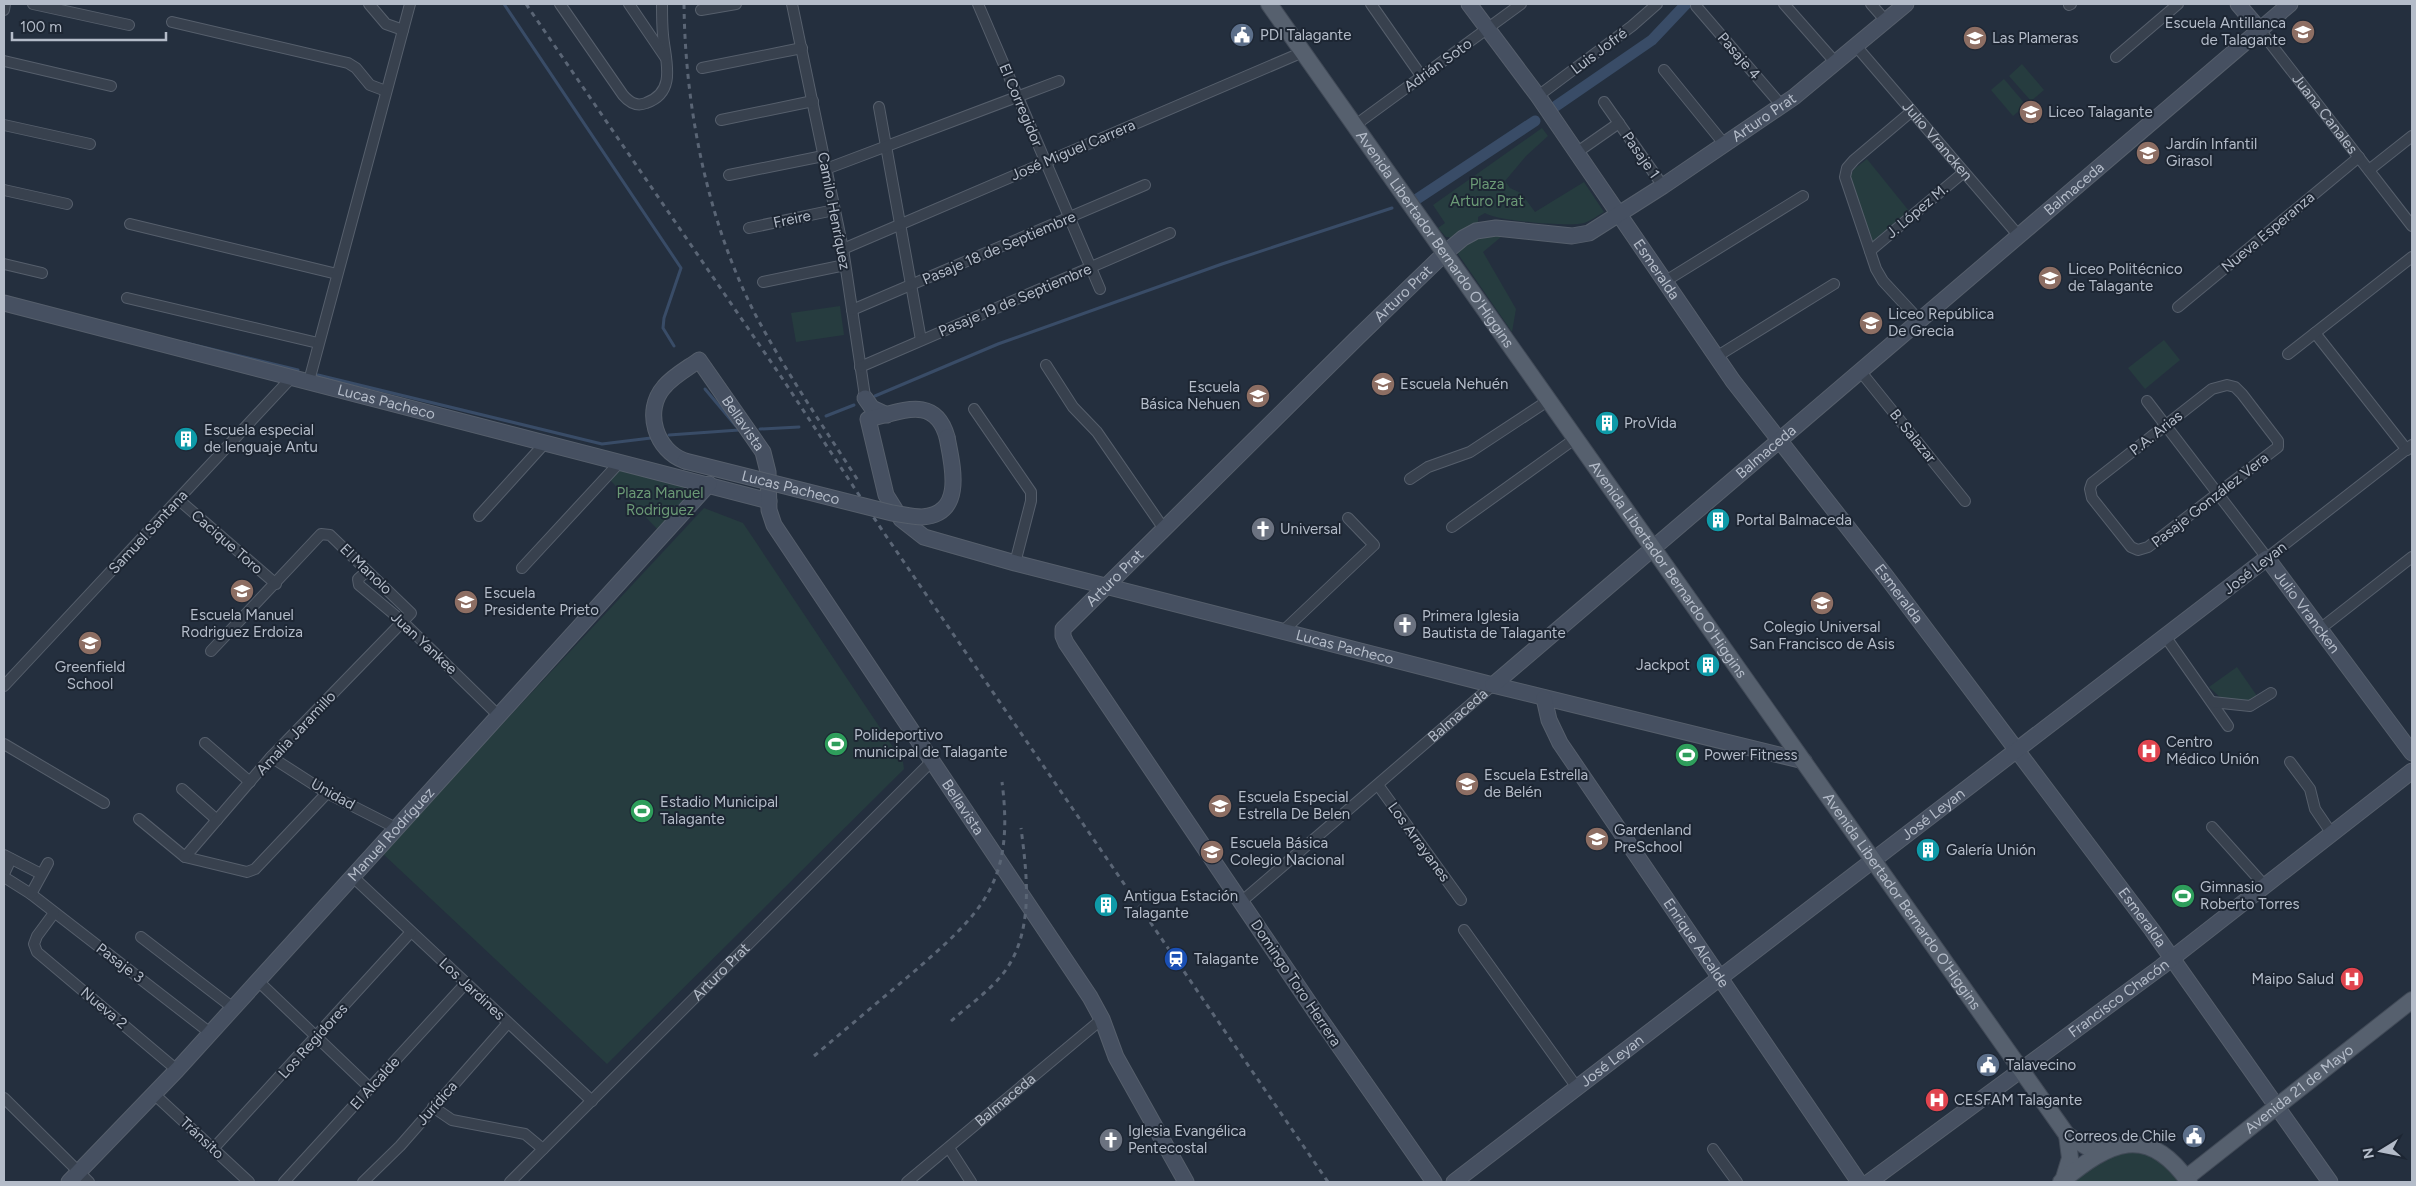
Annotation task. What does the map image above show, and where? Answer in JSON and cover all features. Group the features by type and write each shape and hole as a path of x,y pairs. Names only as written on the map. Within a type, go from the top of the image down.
{"main road":[{"name":"Avenida Libertador Bernardo O'Higgins","path":"1269,4 2066,1135 2070,1158 2062,1181"},
{"name":"Avenida 21 de Mayo","path":"2188,1180 2412,1000"},
{"name":"Avenida Libertador Bernardo O'Higgins","path":"2066,1135 2087,1147 2111,1148 2129,1144 2154,1148 2171,1159 2188,1180"},
{"path":"2062,1181 2111,1148"}],"street":[{"path":"4,10 5,4"},
{"path":"33,4 129,25"},
{"path":"369,4 386,24 403,30"},
{"path":"309,381 410,4"},
{"path":"560,4 623,95 631,102 639,104 648,102 660,94 668,79 662,4"},
{"path":"629,4 666,58"},
{"path":"701,10 736,4"},
{"name":"Camilo Henríquez","path":"792,4 845,265 868,419"},
{"name":"El Corregidor","path":"978,4 1100,289"},
{"path":"1371,4 1422,77"},
{"name":"Esmeralda","path":"1470,4 1538,96 1748,402 1885,575 2173,958 2330,1182"},
{"name":"Adrián Soto","path":"1354,126 1521,4"},
{"name":"Luis Jofré","path":"1538,96 1632,26 1657,4"},
{"path":"1784,4 1836,63"},
{"path":"1871,4 1886,21"},
{"name":"Arturo Prat","path":"1062,632 1066,624 1445,253 1469,234 1482,229 1496,228 1578,236 1589,233 1782,106 1906,4"},
{"path":"2116,57 2178,4"},
{"name":"Juana Canales","path":"2238,4 2412,226"},
{"name":"Balmaceda","path":"1241,902 2290,4"},
{"name":"Pasaje 4","path":"1696,6 1782,106"},
{"path":"172,22 348,63 356,68 370,85 386,91"},
{"name":"Julio Vrancken","path":"1856,46 2019,236"},
{"path":"702,68 802,48"},
{"name":"José Miguel Carrera","path":"842,249 1303,52"},
{"path":"4,61 111,86"},
{"path":"1664,70 1725,145"},
{"path":"826,170 1059,81"},
{"path":"721,120 813,101"},
{"name":"Pasaje 1","path":"1604,102 1663,186"},
{"path":"879,107 921,340"},
{"path":"1912,111 1854,160 1845,173 1845,181 1876,269 1920,321"},
{"name":"Pasaje 1","path":"1576,153 1619,124"},
{"path":"4,125 90,144"},
{"path":"2369,170 2412,136"},
{"path":"729,175 823,156"},
{"name":"Nueva Esperanza","path":"2178,307 2359,157"},
{"name":"J. López M.","path":"1870,251 1964,172"},
{"name":"Pasaje 18 de Septiembre","path":"852,310 1145,186"},
{"path":"4,190 67,204"},
{"path":"1664,282 1803,196"},
{"name":"Freire","path":"749,228 834,210"},
{"path":"130,224 337,274"},
{"name":"Pasaje 19 de Septiembre","path":"860,367 1170,233"},
{"path":"2288,354 2412,257"},
{"path":"4,264 42,273"},
{"path":"763,282 845,265"},
{"path":"1716,357 1834,284"},
{"path":"127,298 318,343"},
{"name":"Lucas Pacheco","path":"4,303 709,484 768,501"},
{"path":"2315,333 2409,447"},
{"name":"Lucas Pacheco","path":"699,360 664,386 654,408 656,430 663,445 672,455 685,461 892,512 920,517 940,510 948,502 953,492 952,472 943,423 930,412 908,410 868,419 886,495 895,512 908,526 924,537 950,546 1282,632 1804,761"},
{"name":"Bellavista","path":"699,360 763,452 768,472 768,501 774,525 1090,997 1102,1019 1116,1056 1181,1180"},
{"path":"1046,365 1073,407 1096,432 1164,528"},
{"name":"B. Salazar","path":"1861,372 1965,501"},
{"name":"Samuel Santana","path":"4,686 292,377"},
{"name":"P.A. Arias","path":"2090,489 2094,481 2212,389 2227,385"},
{"name":"Pasaje González Vera","path":"2090,489 2092,498 2128,545 2138,550 2148,548 2278,445 2242,394 2234,387 2227,385"},
{"path":"865,398 872,408 887,415 876,428 872,438"},
{"path":"1410,479 1428,467 1470,452 1549,400"},
{"name":"Julio Vrancken","path":"2147,401 2412,753"},
{"path":"974,409 1031,492 1031,501 1015,563"},
{"path":"1452,527 1576,438"},
{"path":"479,516 546,442"},
{"name":"José Leyan","path":"1454,1182 1578,1089 2409,447"},
{"path":"522,568 620,462"},
{"name":"Manuel Rodríguez","path":"79,1179 256,980 500,716 709,484"},
{"name":"Cacique Toro","path":"178,500 276,584"},
{"path":"1282,632 1374,545 1348,518"},
{"name":"El Manolo","path":"276,584 318,535 330,535 412,613"},
{"path":"2320,629 2412,557"},
{"name":"Juan Yankee","path":"366,571 358,578 358,584 402,622 500,716"},
{"path":"211,651 276,584"},
{"name":"Amalia Jaramillo","path":"185,857 272,757 412,613"},
{"name":"Domingo Toro Herrera","path":"1062,632 1066,643 1241,902 1434,1182"},
{"path":"2165,636 2228,726"},
{"path":"2212,702 2250,706 2271,693"},
{"name":"Enrique Alcalde","path":"1544,698 1549,720 1560,743 1859,1182"},
{"path":"205,743 250,782"},
{"path":"4,744 104,803"},
{"name":"Unidad","path":"272,757 328,793 396,828"},
{"name":"Arturo Prat","path":"510,1182 931,762"},
{"path":"2290,762 2310,790 2316,812 2332,834"},
{"name":"Francisco Chacón","path":"1869,1182 2173,958 2412,771"},
{"name":"Los Arrayanes","path":"1378,785 1461,900"},
{"path":"182,789 217,820"},
{"path":"139,819 185,857 242,873 251,871 328,793"},
{"path":"2212,827 2265,886"},
{"path":"4,874 7,857 41,874"},
{"path":"30,894 48,864"},
{"name":"Los Jardines","path":"352,876 592,1101"},
{"name":"Pasaje 3","path":"4,878 30,894 209,1032"},
{"name":"Nueva 2","path":"54,913 37,936 34,944 37,952 177,1070"},
{"path":"1464,930 1578,1089"},
{"name":"Los Regidores","path":"213,1149 411,932"},
{"path":"141,937 232,1007"},
{"path":"256,980 370,1088"},
{"name":"El Alcalde","path":"284,1182 466,983"},
{"name":"Balmaceda","path":"907,1182 1102,1019"},
{"name":"Jurídica","path":"363,1182 400,1146 508,1023"},
{"name":"Tránsito","path":"154,1094 249,1182"},
{"path":"4,1098 79,1179"},
{"path":"433,1107 452,1120 525,1134 543,1149"},
{"path":"949,1148 971,1182"},
{"path":"1712,1149 1737,1182"}],"green space":[{"path":"2022,64 2044,90 2031,101 2009,76"},
{"path":"2004,79 2026,105 2013,116 1991,90"},
{"name":"Plaza Arturo Prat","path":"1542,128 1548,136 1526,156 1505,181 1510,188 1521,193 1535,212 1584,182 1604,212 1589,221 1576,224 1518,221 1485,213 1478,217 1478,222 1453,243 1438,228 1445,223 1433,205"},
{"path":"1867,159 1909,211 1870,244 1850,177 1854,169"},
{"path":"1489,232 1507,232 1483,252 1516,309 1512,332 1458,254 1459,250 1470,241"},
{"path":"840,306 844,335 796,342 791,313"},
{"path":"2164,340 2180,360 2145,389 2128,368"},
{"name":"Plaza Manuel Rodriguez","path":"617,470 687,488 693,495 661,533 610,480"},
{"name":"Estadio Municipal Talagante","path":"704,508 743,523 903,762 904,769 607,1064 382,853"},
{"path":"2237,667 2257,696 2249,703 2221,698 2209,687"},
{"path":"2129,1151 2147,1153 2154,1156 2165,1164 2182,1182 2069,1182 2098,1161"}],"waterway":[{"path":"504,4 681,268 664,318 663,328 674,346"},
{"path":"1556,106 1652,40 1686,4"},
{"path":"1417,199 1535,121"},
{"path":"875,396 998,344 1222,264 1392,208"},
{"path":"186,343 298,370"},
{"path":"318,375 602,444 651,438"},
{"path":"705,389 736,426"},
{"path":"826,416 854,405"},
{"path":"760,429 799,427"},
{"path":"669,435 739,430"}],"railway":[{"path":"526,4 782,378 882,530 1328,1182"},
{"path":"684,4 685,43 694,122 711,201 723,239 754,312 778,356 859,482"},
{"path":"814,1056 957,933 988,893 998,871 1003,846 1005,817 1002,782"},
{"path":"951,1021 1002,975 1013,959 1020,941 1026,904 1025,865 1021,828"}],"place":[{"name":"Escuela Antillanca de Talagante","path":"2303,32"},
{"name":"PDI Talagante","path":"1242,35"},
{"name":"Las Plameras","path":"1975,38"},
{"name":"Liceo Talagante","path":"2031,112"},
{"name":"Jardín Infantil Girasol","path":"2148,153"},
{"name":"Liceo Politécnico de Talagante","path":"2050,278"},
{"name":"Liceo República De Grecia","path":"1871,323"},
{"name":"Escuela Nehuén","path":"1383,384"},
{"name":"Escuela Básica Nehuen","path":"1258,396"},
{"name":"ProVida","path":"1607,423"},
{"name":"Escuela especial de lenguaje Antu","path":"186,439"},
{"name":"Portal Balmaceda","path":"1718,520"},
{"name":"Universal","path":"1263,529"},
{"name":"Escuela Manuel Rodriguez Erdoiza","path":"242,591"},
{"name":"Escuela Presidente Prieto","path":"466,602"},
{"name":"Colegio Universal San Francisco de Asis","path":"1822,603"},
{"name":"Primera Iglesia Bautista de Talagante","path":"1405,625"},
{"name":"Greenfield School","path":"90,643"},
{"name":"Jackpot","path":"1708,665"},
{"name":"Polideportivo municipal de Talagante","path":"836,744"},
{"name":"Centro Médico Unión","path":"2149,751"},
{"name":"Power Fitness","path":"1687,755"},
{"name":"Escuela Estrella de Belén","path":"1467,784"},
{"name":"Escuela Especial Estrella De Belen","path":"1220,806"},
{"name":"Estadio Municipal Talagante","path":"642,811"},
{"name":"Gardenland PreSchool","path":"1597,839"},
{"name":"Galería Unión","path":"1928,850"},
{"name":"Escuela Básica Colegio Nacional","path":"1212,852"},
{"name":"Gimnasio Roberto Torres","path":"2183,896"},
{"name":"Antigua Estación Talagante","path":"1106,905"},
{"name":"Talagante","path":"1176,959"},
{"name":"Maipo Salud","path":"2352,979"},
{"name":"Talavecino","path":"1988,1065"},
{"name":"CESFAM Talagante","path":"1937,1100"},
{"name":"Correos de Chile","path":"2194,1136"},
{"name":"Iglesia Evangélica Pentecostal","path":"1111,1140"}]}
